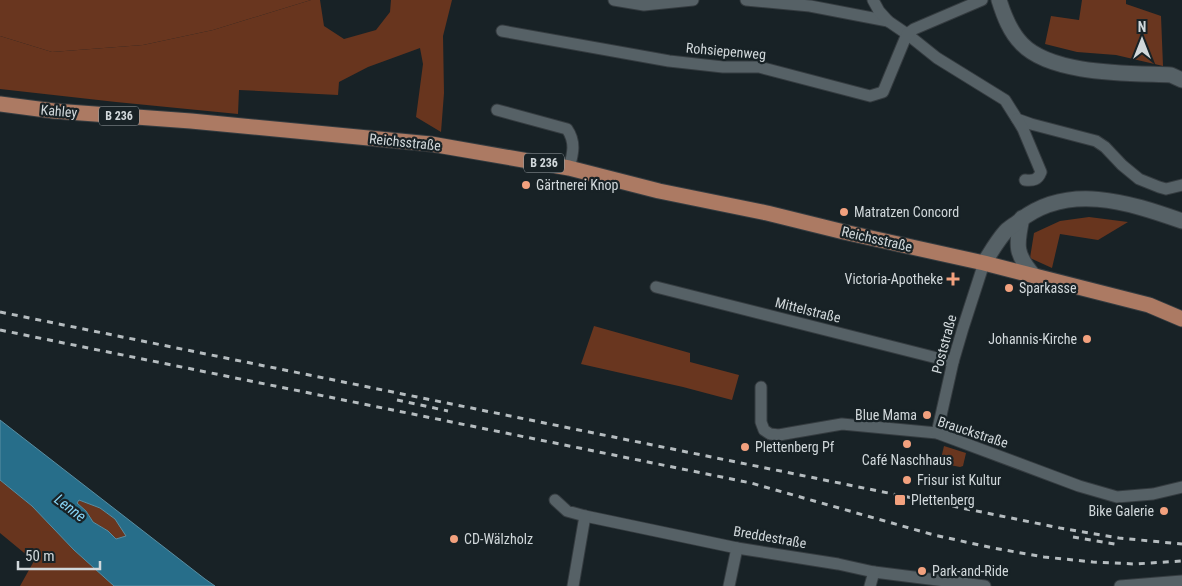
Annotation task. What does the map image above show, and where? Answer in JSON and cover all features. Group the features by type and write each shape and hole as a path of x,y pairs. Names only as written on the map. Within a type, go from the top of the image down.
{"main road":[{"path":"999,0 1012,32 1022,45 1041,57 1056,63 1089,70 1170,75 1182,80"},
{"name":"Kahley","path":"0,104 54,111 239,126"},
{"name":"Reichsstraße","path":"239,126 431,144 569,168 658,191 984,263 1149,305 1182,319"},
{"path":"984,263 1006,230 1034,210 1063,200 1117,201 1143,207 1182,221"},
{"path":"1022,218 1018,240 1019,254 1034,276"}],"street":[{"path":"614,0 644,6 693,0"},
{"path":"746,0 810,6 888,21"},
{"path":"873,0 879,11 888,21 937,58 1005,100 1023,129 1041,172 1037,179 1024,180"},
{"path":"907,34 914,29 982,0"},
{"name":"Rohsiepenweg","path":"502,32 669,61 723,67 759,67 870,96 883,92 907,34"},
{"path":"497,110 567,129 571,135 574,149 569,168"},
{"path":"1017,118 1031,124 1096,140 1138,179 1166,189 1182,185"},
{"name":"Poststraße","path":"937,433 953,362 984,263"},
{"name":"Mittelstraße","path":"656,287 953,362"},
{"name":"Brauckstraße","path":"761,387 761,422 764,430 770,434 778,435 842,424 937,433 1079,486 1117,497 1153,494 1182,487"},
{"name":"Breddestraße","path":"555,500 567,511 585,516 737,548 838,564 874,572 956,584 985,586"},
{"path":"573,586 585,516"},
{"path":"729,586 737,548"},
{"path":"870,586 874,572"},
{"path":"1120,586 1182,581"}],"shaded area":[{"path":"0,0 311,0 213,30 143,45 52,52 0,36"},
{"path":"311,0 320,0 324,26 344,39 376,30 390,12 391,0 452,0 443,36 444,93 441,132 416,117 423,64 420,48 368,67 339,82 338,95 239,90 238,114 0,89 0,36 52,52 143,45 213,30"},
{"path":"1082,0 1126,0 1126,4 1161,16 1163,66 1116,55 1077,52 1045,44 1051,16 1079,20"},
{"path":"1089,217 1128,222 1098,240 1060,234 1052,268 1030,258 1034,233 1060,221"},
{"path":"594,326 690,353 690,362 739,375 732,400 581,364"},
{"path":"944,446 966,453 963,466 940,463"},
{"path":"0,480 32,506 74,550 114,586 20,586 34,561 0,533"},
{"path":"79,500 100,508 115,519 127,536 116,539 108,531 93,522 86,511 77,503"}],"water":[{"name":"Lenne","path":"0,420 215,586 114,586 74,550 32,506 0,480","holes":["79,500 100,508 115,519 126,536 116,539 108,531 93,522 86,511 77,503"]}],"railway":[{"path":"0,312 1060,528 1119,538 1182,544"},
{"path":"0,330 751,483 934,535 993,548 1044,557 1093,562 1135,564 1182,561"},
{"path":"397,400 448,411"},
{"path":"1073,537 1115,544"}],"place":[{"name":"Gärtnerei Knop","path":"526,185"},
{"name":"Matratzen Concord","path":"844,212"},
{"name":"Victoria-Apotheke","path":"953,279"},
{"name":"Sparkasse","path":"1009,288"},
{"name":"Johannis-Kirche","path":"1087,339"},
{"name":"Blue Mama","path":"927,415"},
{"name":"Café Naschhaus","path":"907,444"},
{"name":"Plettenberg Pf","path":"745,447"},
{"name":"Frisur ist Kultur","path":"907,480"},
{"name":"Plettenberg","path":"900,500"},
{"name":"Bike Galerie","path":"1164,511"},
{"name":"CD-Wälzholz","path":"454,539"},
{"name":"Park-and-Ride","path":"922,571"}]}
